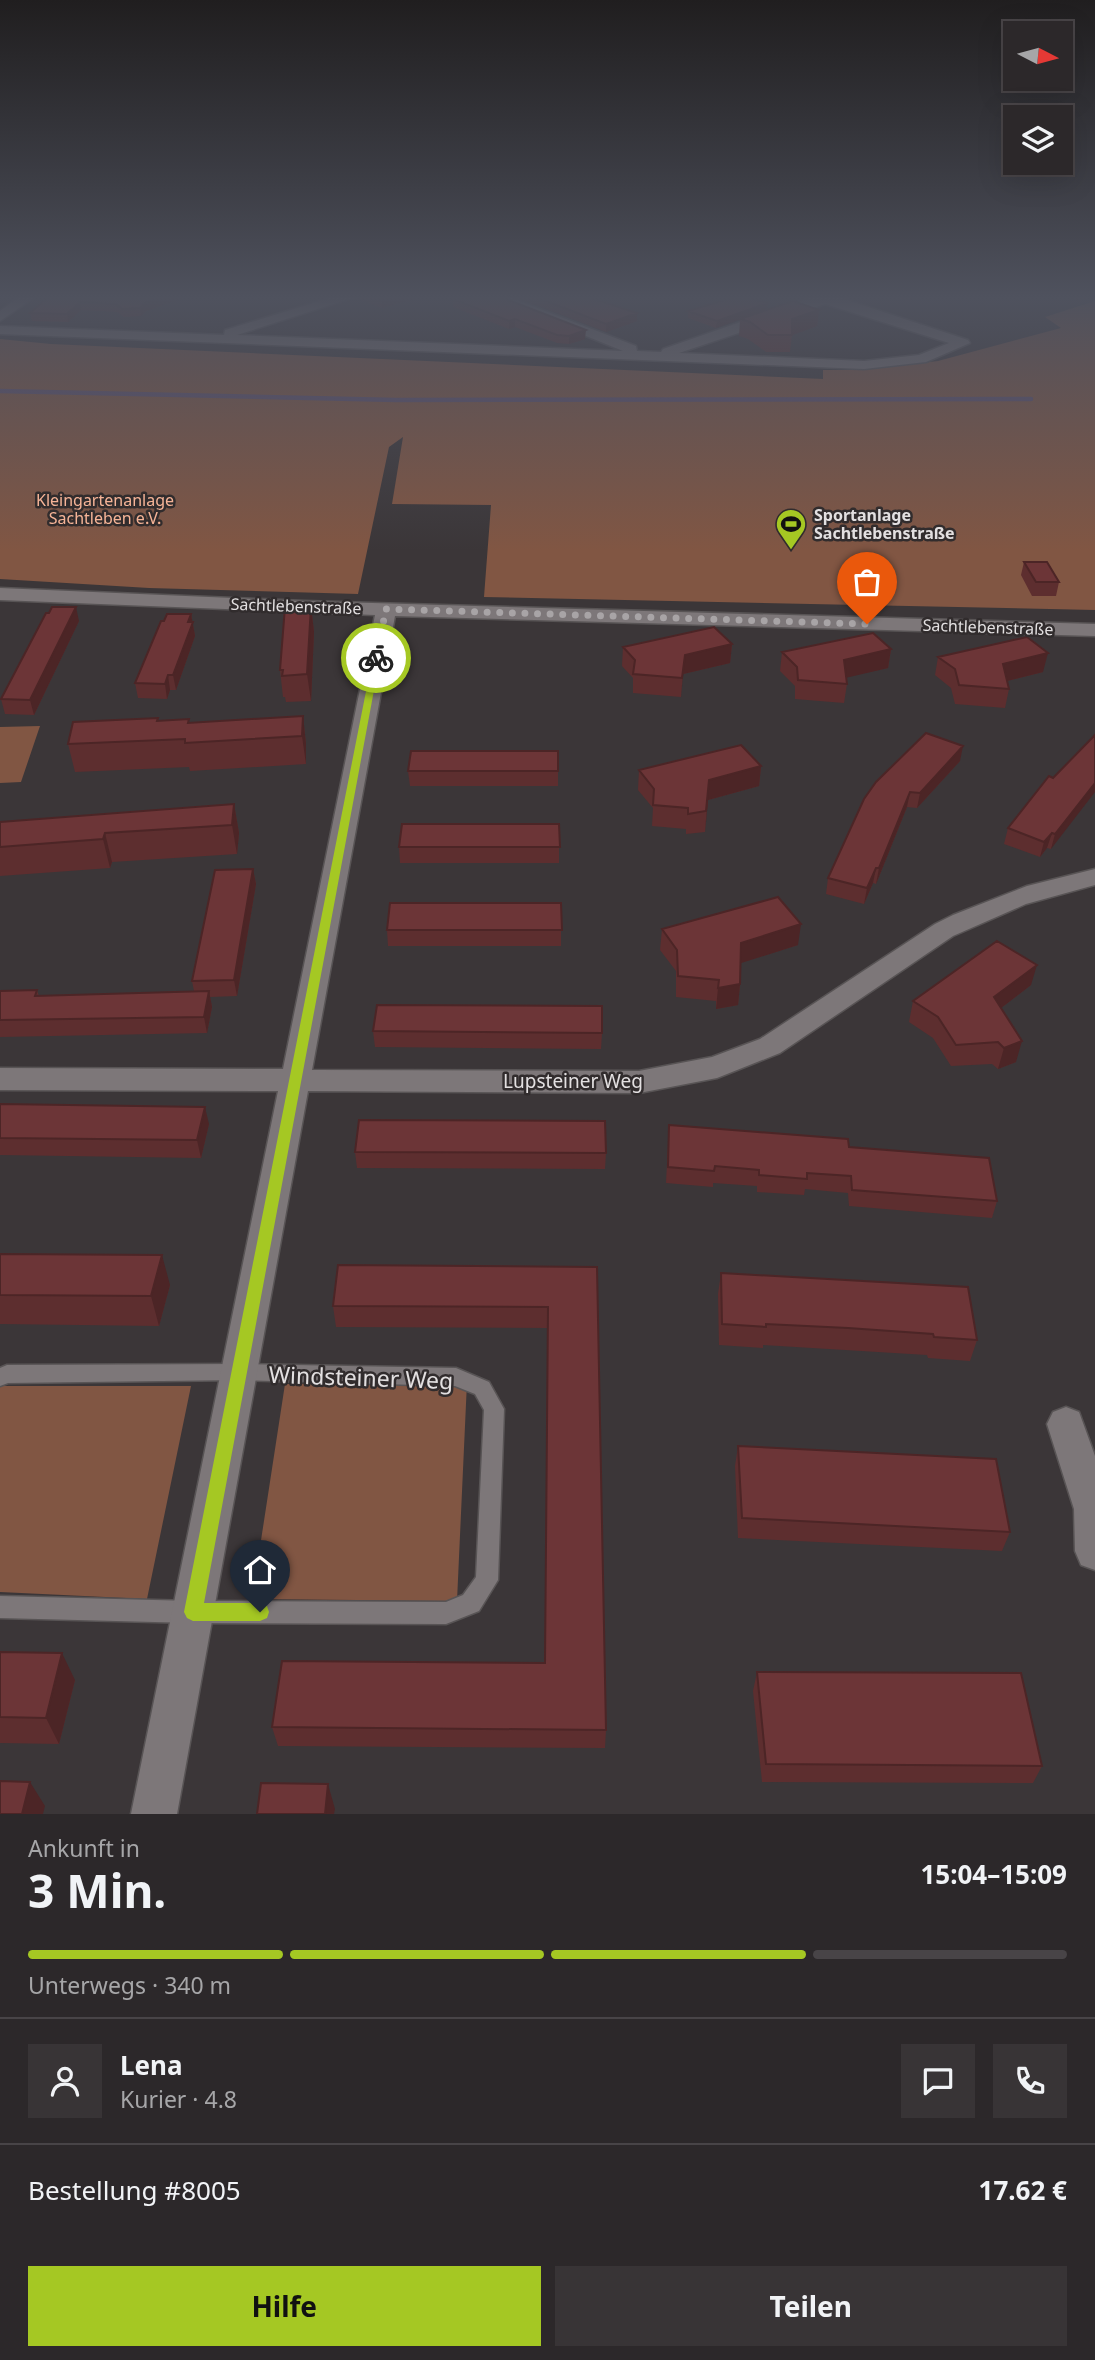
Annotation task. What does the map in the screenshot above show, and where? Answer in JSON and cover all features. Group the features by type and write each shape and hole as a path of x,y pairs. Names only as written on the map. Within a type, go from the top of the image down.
{"street":[{"name":"Sachtlebenstraße","path":"0,594 386,609 1095,630"},
{"name":"Windsteiner Weg","path":"155,1814 386,609"},
{"name":"Lupsteiner Weg","path":"0,1079 639,1082 692,1074 743,1059 770,1046 944,930 973,915 1025,894 1095,877"},
{"path":"1066,1424 1093,1509 1095,1551"}],"lane":[{"name":"Windsteiner Weg","path":"0,1377 7,1374 239,1372 456,1377 482,1388 494,1409 487,1580 471,1603 446,1613 193,1612 0,1607"}],"green space":[{"name":"Kleingartenanlage Sachtleben e.V.","path":"0,382 1095,382 1095,610 484,597 491,505 392,504 403,437 389,447 358,594 149,588 0,579"},
{"path":"40,726 21,782 0,783 0,727"},
{"path":"467,1382 457,1601 252,1599 285,1384"},
{"path":"0,1386 191,1386 147,1599 0,1592"}],"building":[{"path":"1024,562 1047,562 1059,582 1036,582"},
{"path":"311,606 307,674 282,676 283,670 280,670 285,607"},
{"path":"52,607 76,607 30,700 1,699 46,613 49,613"},
{"path":"167,614 191,614 188,622 193,622 173,675 168,675 165,684 135,683 161,621 164,621"},
{"path":"714,627 732,644 685,655 682,678 633,674 635,660 623,647"},
{"path":"873,633 891,649 844,660 847,684 798,680 797,667 782,652"},
{"path":"1027,637 1048,653 1003,664 1009,689 959,685 955,669 938,657"},
{"path":"303,716 302,736 185,743 185,739 68,744 73,722 158,718 157,721 189,719 188,723"},
{"path":"926,733 963,746 920,793 910,792 879,868 876,868 867,888 828,878 864,799 876,782"},
{"path":"1095,735 1095,783 1055,834 1052,833 1044,842 1008,828 1049,776 1053,778"},
{"path":"741,745 761,766 709,780 706,811 688,814 688,808 653,805 654,789 639,770"},
{"path":"411,751 558,751 558,771 408,771"},
{"path":"234,804 232,825 105,833 103,839 0,847 0,822"},
{"path":"402,824 559,824 560,847 399,847"},
{"path":"253,869 234,980 192,981 215,870"},
{"path":"778,897 801,924 741,943 740,984 718,988 719,980 678,976 677,950 662,929"},
{"path":"390,903 561,903 562,930 387,930"},
{"path":"997,941 1037,965 994,997 1022,1041 1004,1048 998,1042 956,1045 938,1017 913,1001"},
{"path":"37,990 35,996 209,991 204,1017 0,1020 0,991"},
{"path":"377,1005 602,1006 602,1033 373,1031"},
{"path":"0,1104 205,1107 197,1140 0,1138"},
{"path":"359,1120 605,1121 606,1153 355,1152"},
{"path":"669,1125 848,1139 849,1147 989,1158 997,1201 852,1190 851,1176 807,1173 807,1179 759,1175 759,1170 715,1166 714,1171 668,1167"},
{"path":"0,1254 162,1255 151,1296 0,1295"},
{"path":"338,1265 597,1267 606,1730 272,1727 282,1661 545,1663 548,1307 333,1306"},
{"path":"721,1273 968,1287 977,1340 848,1328 722,1324"},
{"path":"738,1446 996,1459 1010,1532 742,1518"},
{"path":"0,1652 62,1653 46,1718 0,1717"},
{"path":"757,1672 1021,1673 1042,1766 766,1764"},
{"path":"0,1781 30,1782 22,1814 0,1814"},
{"path":"261,1783 328,1784 325,1814 257,1814"}],"waterway":[{"path":"0,391 396,400 1031,399"}],"way so far":[{"path":"376,658 386,609 867,624"}],"place":[{"name":"Sportanlage Sachtlebenstraße","path":"791,551"}],"route":[{"path":"260,1612 193,1612 376,658"}]}
